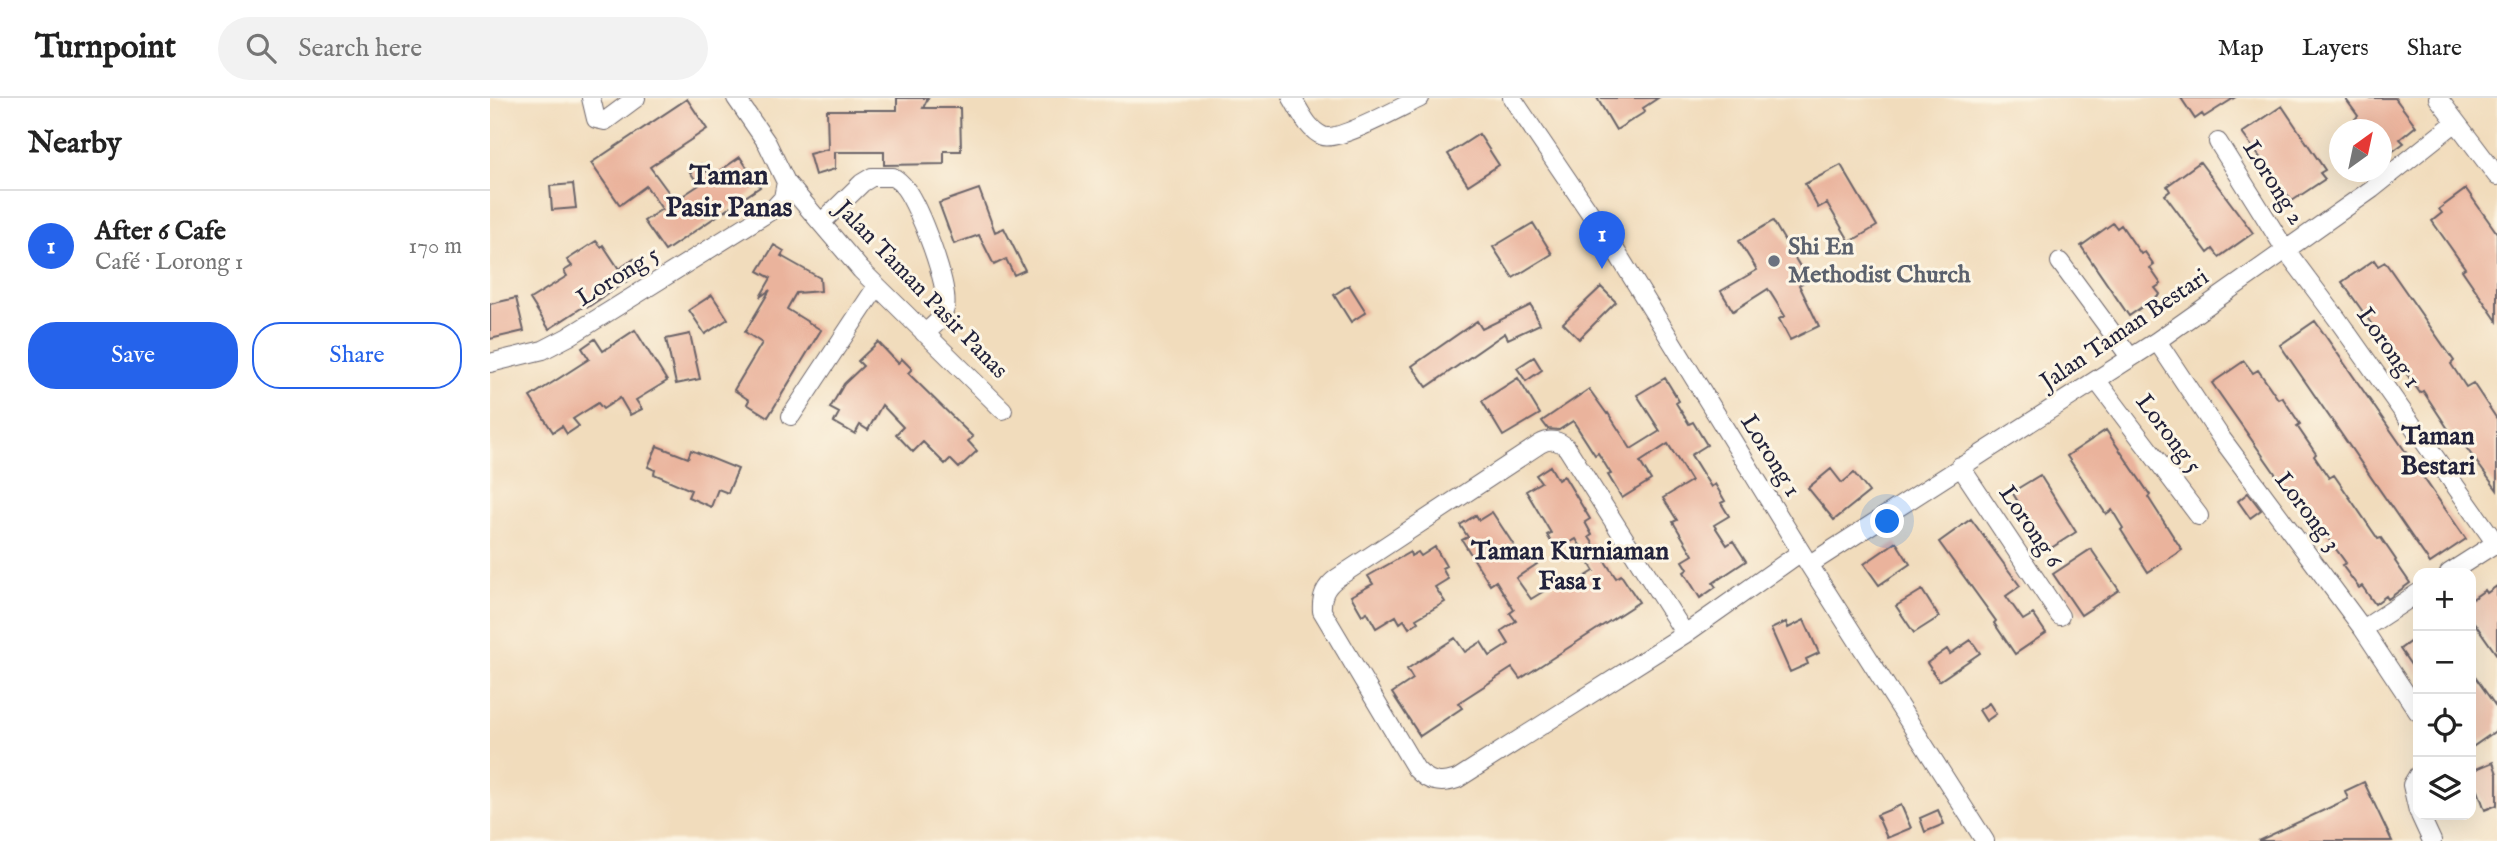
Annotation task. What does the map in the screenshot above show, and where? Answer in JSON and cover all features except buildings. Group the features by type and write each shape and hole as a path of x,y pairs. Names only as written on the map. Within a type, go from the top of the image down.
{"street":[{"path":"591,98 596,119 605,121 636,98"},
{"name":"Jalan Taman Pasir Panas","path":"736,98 767,143 786,182 821,223 877,286 1003,410"},
{"path":"1292,98 1309,125 1328,138 1354,130 1420,98"},
{"name":"Lorong 1","path":"1512,98 1614,248 1805,558 1985,841"},
{"path":"2438,98 2497,176"},
{"name":"Jalan Taman Bestari","path":"1685,634 1567,448 1551,440 1540,444 1337,578 1324,592 1322,601 1322,611 1416,769 1422,776 1439,782 1457,779 1805,558 2097,381 2372,189 2456,122"},
{"name":"Lorong 2","path":"2218,142 2286,250"},
{"path":"821,223 862,183 872,177 893,177 904,186 914,202 934,253 946,295 943,314 936,324 924,333"},
{"name":"Lorong 5","path":"490,363 543,350 568,337 772,210 783,198 786,182"},
{"name":"Lorong 1","path":"2286,250 2496,544"},
{"path":"2060,262 2130,357"},
{"path":"792,416 877,286"},
{"name":"Lorong 3","path":"2157,341 2222,439 2363,629 2413,704"},
{"name":"Lorong 5","path":"2097,381 2199,516"},
{"name":"Lorong 6","path":"1960,466 2060,616"},
{"path":"2457,568 2496,544"},
{"path":"2363,629 2413,596"},
{"path":"2422,820 2432,841"}],"place":[{"name":"Shi En Methodist Church","path":"1774,261"},
{"name":"After 6 Cafe","path":"1602,269"}],"district":[{"name":"Taman Pasir Panas","path":"729,192"},
{"name":"Taman Bestari","path":"2438,451"},
{"name":"Taman Kurniaman Fasa 1","path":"1570,566"}]}
